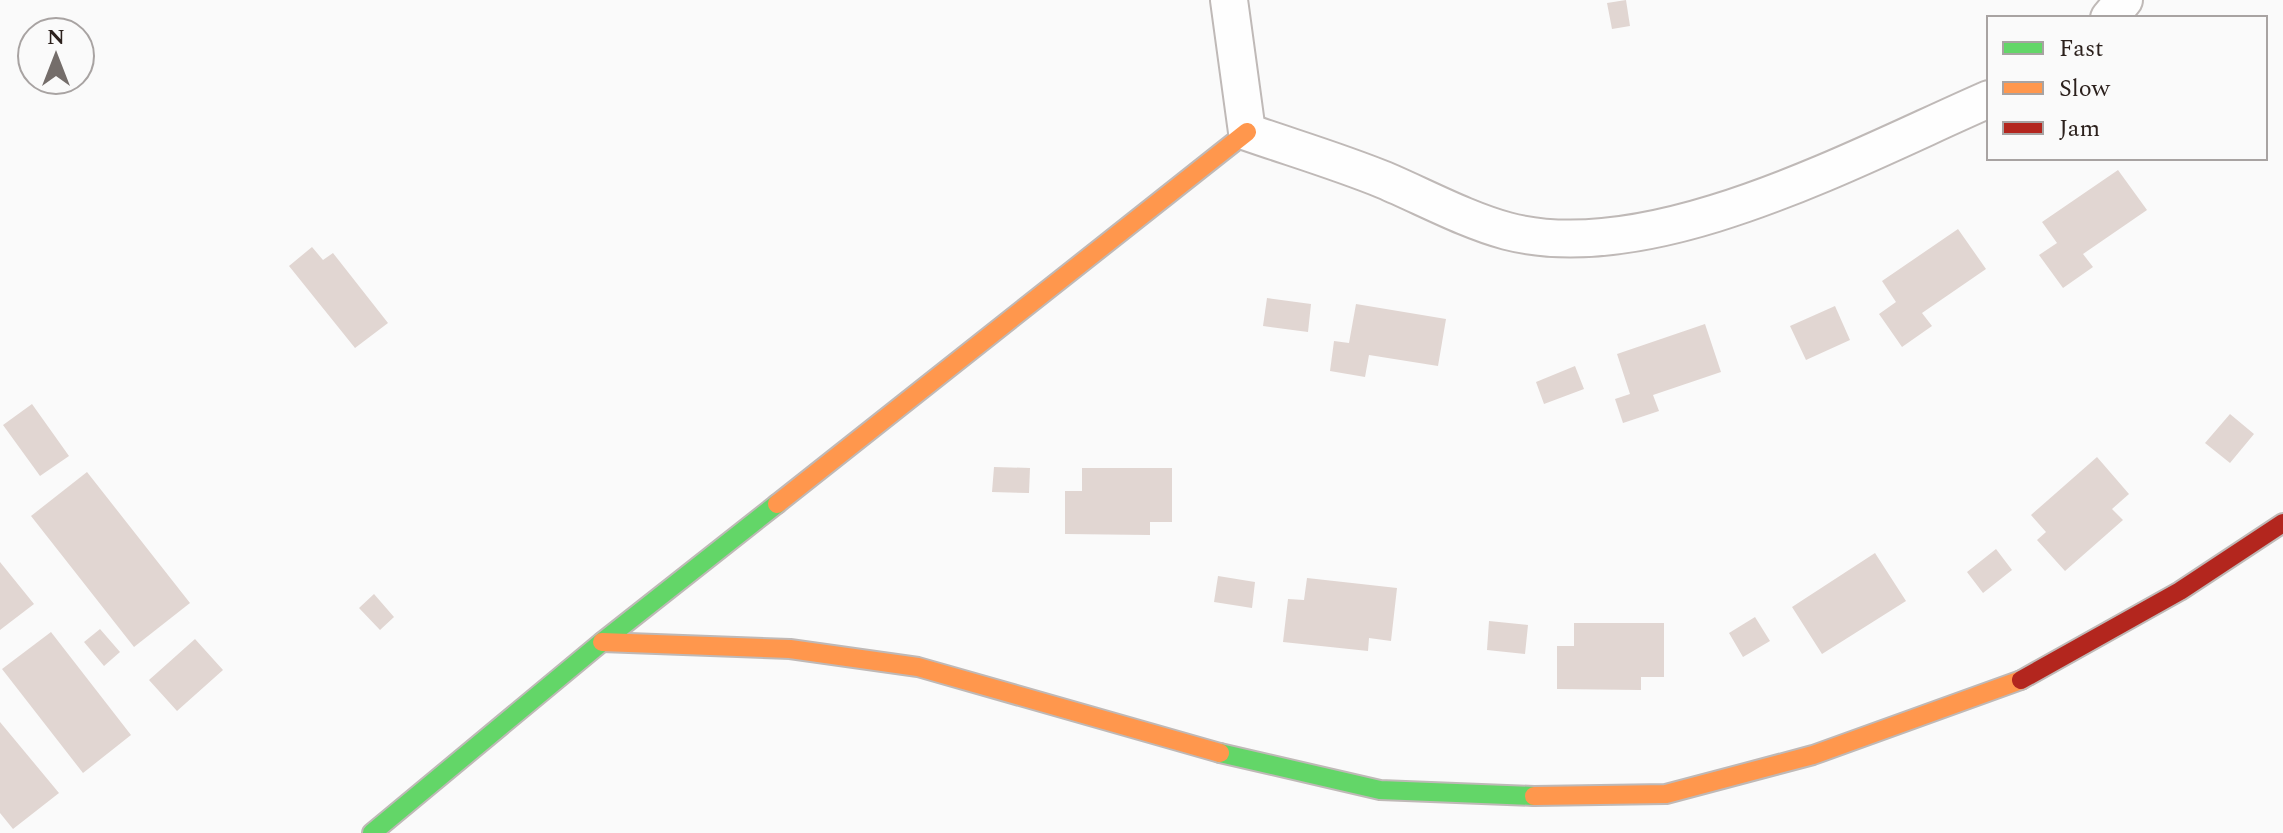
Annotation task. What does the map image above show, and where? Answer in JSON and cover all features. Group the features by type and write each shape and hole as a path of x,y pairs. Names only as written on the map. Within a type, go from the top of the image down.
{"street":[{"path":"1229,0 1247,132"},
{"path":"2111,16 2124,0"},
{"path":"1247,132 1363,171 1507,231 1563,239 1638,233 1767,196 1987,100"},
{"path":"372,833 602,642 1247,132"},
{"path":"602,642 790,649 918,667 1234,757 1380,790 1494,797 1666,794 1813,755 2022,680 2180,591 2283,523"}],"building":[{"path":"1626,0 1630,26 1612,29 1607,3"},
{"path":"2118,170 2147,210 2083,254 2093,267 2063,288 2039,255 2057,243 2042,222"},
{"path":"1958,229 1986,269 1922,313 1932,326 1902,347 1879,314 1896,302 1882,281"},
{"path":"312,247 323,260 333,253 388,323 355,348 289,266"},
{"path":"1267,298 1311,304 1308,332 1263,326"},
{"path":"1356,304 1446,319 1438,366 1369,355 1365,377 1330,371 1334,341 1349,343"},
{"path":"1835,306 1850,340 1806,360 1790,326"},
{"path":"1705,324 1721,372 1653,395 1659,411 1623,423 1615,399 1630,394 1617,354"},
{"path":"1575,366 1584,389 1544,404 1536,382"},
{"path":"32,404 69,456 40,476 3,425"},
{"path":"2230,414 2254,434 2230,463 2205,443"},
{"path":"2097,457 2129,494 2112,509 2123,520 2065,571 2037,540 2046,532 2031,515"},
{"path":"994,467 1030,468 1029,493 992,492"},
{"path":"1082,468 1172,468 1172,522 1150,522 1150,535 1065,534 1065,491 1082,491"},
{"path":"87,472 190,603 134,647 31,516"},
{"path":"1996,549 2012,570 1983,593 1967,572"},
{"path":"1875,553 1906,601 1822,654 1792,607"},
{"path":"0,562 34,604 0,630"},
{"path":"1218,576 1255,582 1252,608 1214,602"},
{"path":"1307,578 1397,588 1391,641 1369,638 1368,651 1283,642 1288,599 1304,600"},
{"path":"374,594 394,617 380,630 359,608"},
{"path":"1755,617 1770,641 1743,657 1729,633"},
{"path":"1489,621 1528,625 1525,654 1487,650"},
{"path":"1574,623 1664,623 1664,677 1641,677 1641,690 1557,689 1557,646 1574,646"},
{"path":"100,629 120,652 104,666 84,642"},
{"path":"51,632 131,735 83,773 2,669"},
{"path":"195,639 223,670 177,711 149,680"},
{"path":"0,722 59,793 13,829 0,813"}],"traffic: fast":[{"path":"372,833 602,642 777,504"},
{"path":"1220,753 1380,790 1534,796"}],"traffic: slow":[{"path":"777,504 1247,132"},
{"path":"602,642 790,649 918,667 1220,753"},
{"path":"1534,796 1666,794 1813,755 2021,680"}],"traffic: jam":[{"path":"2021,680 2180,591 2283,523"}]}
